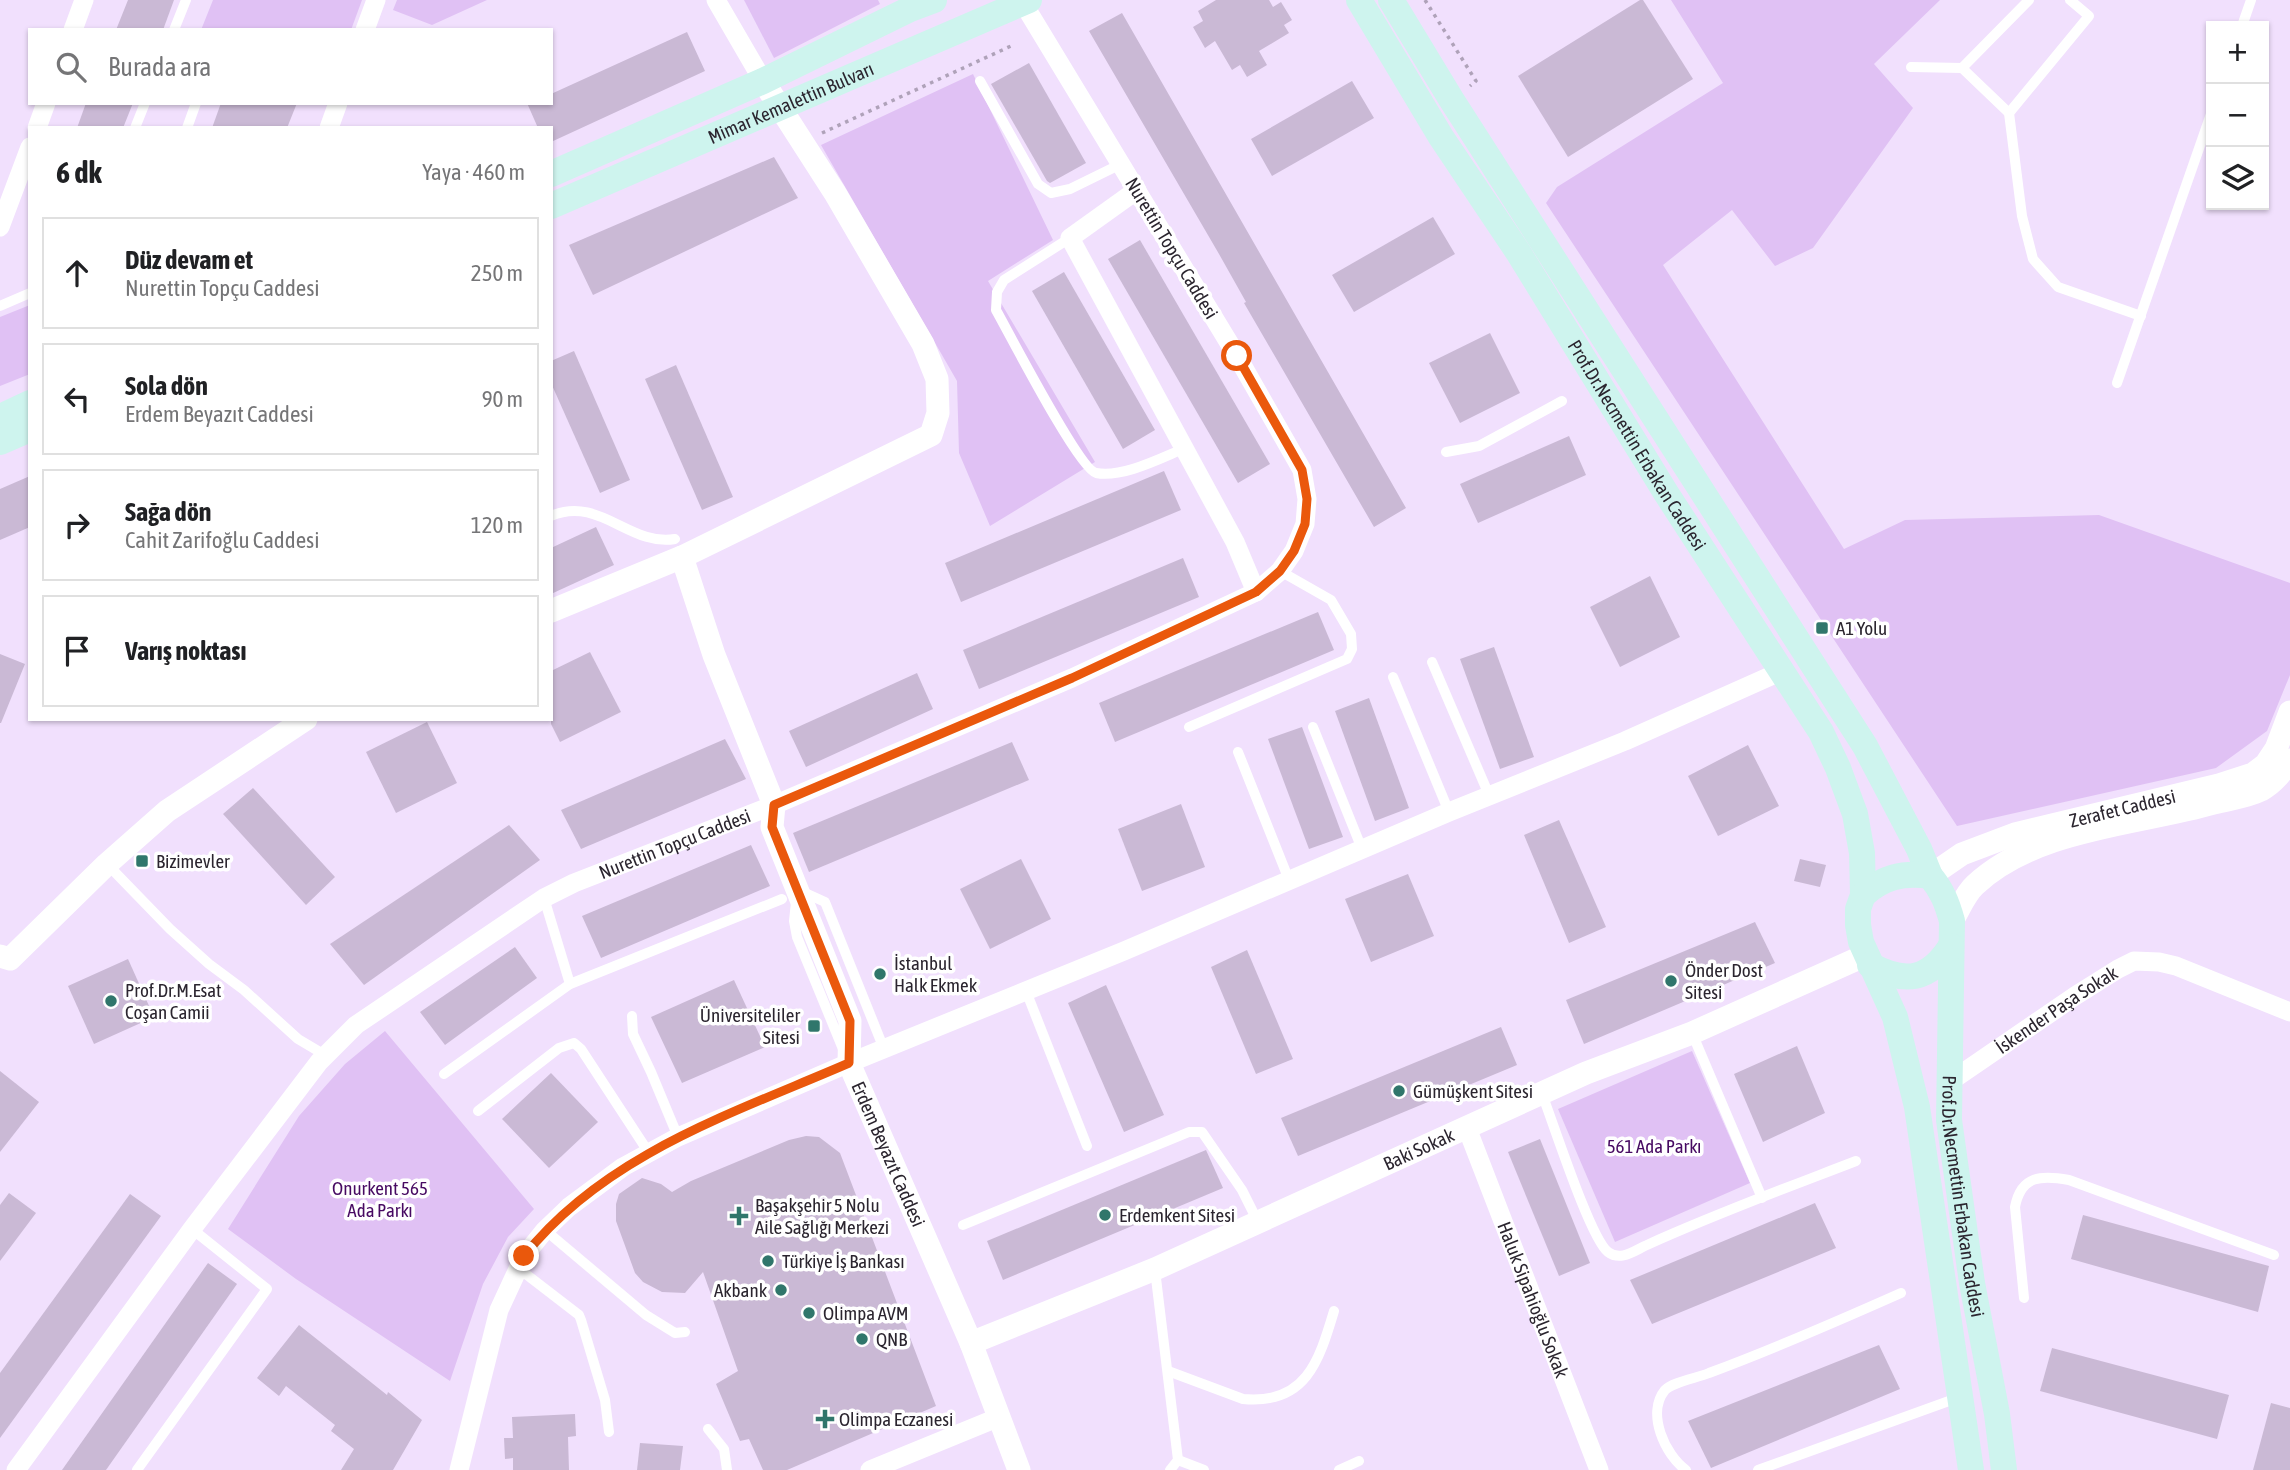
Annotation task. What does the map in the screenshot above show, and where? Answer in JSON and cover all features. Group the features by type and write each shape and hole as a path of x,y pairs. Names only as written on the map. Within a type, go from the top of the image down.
{"main road":[{"name":"Mimar Kemalettin Bulvarı","path":"553,173 763,81 910,9 934,0"},
{"name":"Prof.Dr.Necmettin Erbakan Caddesi","path":"1359,0 1441,137 1518,252 1666,493 1821,732 1855,814 1862,853 1861,902"},
{"name":"Prof.Dr.Necmettin Erbakan Caddesi","path":"1391,0 1458,111 1865,746 1919,849 1930,876"},
{"name":"Mimar Kemalettin Bulvarı","path":"553,205 1026,1"},
{"path":"0,416 28,405"},
{"path":"0,442 28,430"},
{"path":"1912,874 1930,876 1946,899 1952,934 1931,971 1916,976 1884,972 1868,960 1858,925 1861,902 1885,879 1912,874"},
{"name":"Prof.Dr.Necmettin Erbakan Caddesi","path":"1952,934 1948,1120 2004,1470"},
{"name":"Prof.Dr.Necmettin Erbakan Caddesi","path":"1868,960 1895,1017 1917,1107 1971,1470"}],"street":[{"path":"74,28 85,0"},
{"path":"366,28 376,0"},
{"path":"553,610 678,548 931,435 938,413 937,379 923,344 835,193 763,81 716,0"},
{"name":"Nurettin Topçu Caddesi","path":"16,1470 209,1206 326,1055 356,1026 544,898 574,883 774,805 1072,678 1256,592 1280,571 1294,551 1305,524 1307,499 1302,470 1026,1"},
{"path":"38,126 45,105"},
{"path":"330,126 337,105"},
{"path":"0,227 28,152"},
{"path":"1137,190 1070,239 1235,542 1256,592"},
{"name":"Erdem Beyazıt Caddesi","path":"678,548 714,655 774,805 772,827 790,894 850,1021 849,1063 971,1343 997,1418 1019,1470"},
{"path":"459,1470 499,1310 518,1268 545,1230 580,1199 623,1167 678,1137 849,1063 1026,991 1448,811 1625,741 1782,671"},
{"name":"Zerafet Caddesi","path":"1930,876 1962,854 2015,834 2219,785 2253,774 2266,764 2276,749 2290,712"},
{"path":"3,962 167,811 303,721"},
{"name":"Zerafet Caddesi","path":"1952,934 1972,887 1994,869 2031,849 2086,832 2201,807 2259,791 2276,779 2290,760"},
{"name":"Baki Sokak","path":"971,1343 1155,1269 1586,1073 1692,1033 1868,960"},
{"name":"İskender Paşa Sokak","path":"1948,1083 2074,996 2134,961 2176,966 2290,1012"},
{"name":"Haluk Sipahioğlu Sokak","path":"1467,1128 1599,1470"},
{"path":"870,1470 997,1418"}],"lane":[{"path":"175,28 187,0"},
{"path":"1962,68 2029,0"},
{"path":"2009,113 2089,16 2070,0"},
{"path":"2244,21 2251,0"},
{"path":"1911,67 1962,68 2009,113 2022,216 2033,258 2058,287 2141,316"},
{"path":"980,81 1038,184 1051,193 1070,189 1121,164"},
{"path":"136,126 144,105"},
{"path":"188,126 195,105"},
{"path":"2117,383 2206,128"},
{"path":"1070,239 1004,280 997,292 996,310 1073,447 1090,470 1098,473 1130,470 1183,449"},
{"path":"0,306 28,293"},
{"path":"1446,452 1479,446 1562,401"},
{"path":"553,515 583,510 647,538 678,548"},
{"path":"1189,727 1347,659 1352,649 1351,634 1331,600 1280,571"},
{"path":"1432,662 1489,795"},
{"path":"1393,677 1448,811"},
{"path":"1313,727 1362,849"},
{"path":"1238,752 1289,880"},
{"path":"107,864 199,955 244,990 298,1039 326,1055"},
{"path":"444,1074 569,984 790,894 825,902 884,1049"},
{"path":"544,898 569,984"},
{"path":"1026,991 1087,1146"},
{"path":"632,1016 633,1034 678,1137"},
{"path":"1692,1033 1762,1198"},
{"path":"478,1111 559,1048 574,1043 581,1049 649,1153"},
{"path":"1542,1094 1590,1222 1604,1247 1612,1254 1627,1255 1683,1228 1856,1161"},
{"path":"963,1225 1199,1130 1242,1191 1259,1223"},
{"path":"2024,1298 2015,1207 2018,1192 2022,1187 2043,1177 2069,1180 2274,1255"},
{"path":"137,1470 267,1289 192,1229"},
{"path":"545,1230 646,1315 675,1333 685,1332"},
{"path":"518,1268 582,1320 605,1400 609,1432"},
{"path":"1155,1269 1178,1460 1170,1470"},
{"path":"1686,1470 1667,1451 1660,1429 1660,1399 1671,1385 1687,1382 1774,1349 1901,1293"},
{"path":"1167,1371 1243,1399 1256,1400 1281,1395 1302,1382 1312,1371 1334,1311"},
{"path":"1758,1470 1960,1397"},
{"path":"708,1429 721,1443 727,1470"},
{"path":"1178,1460 1205,1470"},
{"path":"1339,1470 1359,1461"}],"path":[{"path":"1425,0 1461,56"},
{"path":"801,142 1012,46"}],"green space":[{"path":"213,0 362,0 352,28 202,28"},
{"path":"397,0 487,0 432,25 393,10"},
{"path":"744,0 878,0 880,4 774,58"},
{"path":"1671,0 1940,0 1874,64 1913,108 1813,248 1775,266 1732,210 1663,265 1844,549 1905,520 2099,515 2290,583 2290,675 2267,731 2216,768 1957,826 1546,203 1557,187 1723,83"},
{"path":"973,74 1053,240 988,281 1095,462 990,526 959,453 957,381 821,145"},
{"path":"28,306 28,375 0,386 0,317"},
{"name":"Onurkent 565 Ada Parkı","path":"385,1031 534,1209 508,1237 483,1284 450,1381 296,1279 228,1229 299,1116 345,1064"},
{"name":"561 Ada Parkı","path":"1692,1051 1750,1183 1615,1242 1558,1109"}],"building":[{"path":"128,0 174,0 164,28 117,28"},
{"path":"1216,0 1269,0 1273,7 1281,2 1292,20 1284,25 1289,33 1259,51 1267,65 1247,77 1240,65 1232,70 1215,41 1205,48 1193,27 1203,21 1198,11"},
{"path":"1643,0 1693,79 1568,157 1518,76"},
{"path":"1122,13 1406,508 1374,527 1089,31"},
{"path":"687,32 705,71 553,141 553,126 537,126 528,105 553,105 553,93"},
{"path":"1029,63 1086,163 1050,183 991,84"},
{"path":"1352,81 1374,118 1272,176 1251,139"},
{"path":"85,105 132,105 124,126 78,126"},
{"path":"220,105 296,105 288,126 213,126"},
{"path":"774,157 798,198 593,295 569,245"},
{"path":"1433,217 1455,254 1354,312 1332,275"},
{"path":"1140,240 1270,464 1238,483 1108,259"},
{"path":"1064,272 1155,430 1123,449 1032,291"},
{"path":"1490,333 1520,393 1460,423 1429,363"},
{"path":"574,351 630,480 600,493 553,387 553,360"},
{"path":"676,365 733,497 702,510 645,379"},
{"path":"1569,436 1586,475 1478,523 1460,484"},
{"path":"1164,471 1181,510 961,602 945,563"},
{"path":"28,477 28,528 0,540 0,489"},
{"path":"596,527 614,565 553,593 553,547"},
{"path":"1183,558 1199,597 979,689 963,650"},
{"path":"1650,576 1680,637 1620,667 1590,607"},
{"path":"1318,612 1334,650 1115,742 1099,703"},
{"path":"1494,647 1534,757 1500,769 1460,659"},
{"path":"590,652 621,712 560,742 551,724 553,670"},
{"path":"0,654 25,664 1,723 0,723"},
{"path":"917,673 933,709 806,767 789,731"},
{"path":"1369,698 1409,808 1375,821 1335,711"},
{"path":"427,722 457,783 396,813 366,752"},
{"path":"1302,727 1343,837 1309,849 1268,739"},
{"path":"725,739 746,779 581,849 561,810"},
{"path":"1012,742 1029,780 809,872 793,833"},
{"path":"1748,745 1779,806 1718,836 1688,776"},
{"path":"253,788 335,877 306,905 223,814"},
{"path":"1181,804 1205,867 1142,891 1118,829"},
{"path":"1559,820 1606,927 1569,943 1524,835"},
{"path":"509,825 540,860 364,985 330,944"},
{"path":"751,845 770,886 601,958 582,916"},
{"path":"1021,859 1051,919 990,949 960,889"},
{"path":"1800,859 1826,865 1820,887 1794,881"},
{"path":"1408,874 1434,936 1371,962 1345,899"},
{"name":"Önder Dost Sitesi","path":"1755,922 1775,963 1584,1044 1566,1000"},
{"path":"515,947 537,978 445,1045 420,1012"},
{"path":"1247,950 1293,1059 1256,1074 1211,967"},
{"name":"Prof.Dr.M.Esat Coşan Camii","path":"128,959 154,1017 94,1044 68,986"},
{"path":"734,980 765,1047 682,1083 651,1017"},
{"path":"1106,985 1164,1115 1124,1132 1068,1003"},
{"name":"Gümüşkent Sitesi","path":"1501,1027 1517,1065 1298,1156 1281,1118"},
{"path":"1797,1046 1825,1113 1763,1142 1734,1074"},
{"path":"0,1071 39,1102 0,1152"},
{"path":"551,1073 598,1122 549,1168 502,1119"},
{"name":"Olimpa AVM","path":"806,1136 819,1137 840,1153 936,1406 787,1470 763,1470 749,1439 740,1441 716,1384 738,1371 703,1272 685,1293 662,1292 643,1282 635,1273 616,1221 616,1204 619,1194 642,1178 661,1184 672,1192 691,1181 789,1140"},
{"path":"1540,1139 1590,1263 1559,1276 1508,1152"},
{"name":"Erdemkent Sitesi","path":"1206,1150 1223,1188 1003,1280 987,1241"},
{"path":"9,1193 36,1213 0,1261 0,1205"},
{"path":"130,1194 161,1216 0,1438 0,1373"},
{"path":"1815,1203 1836,1248 1652,1324 1630,1280"},
{"path":"2083,1215 2269,1266 2258,1312 2071,1259"},
{"path":"208,1263 237,1284 106,1470 62,1470"},
{"path":"299,1325 422,1420 393,1470 341,1470 354,1449 331,1431 335,1425 286,1386 279,1396 257,1378"},
{"path":"1879,1345 1900,1389 1711,1468 1688,1421"},
{"path":"2052,1348 2229,1395 2217,1439 2040,1391"},
{"path":"2271,1403 2290,1408 2290,1470 2253,1470"},
{"path":"575,1414 576,1436 568,1437 569,1470 513,1470 513,1458 505,1459 504,1438 513,1438 512,1417"},
{"path":"640,1443 683,1446 680,1470 637,1470"}],"place":[{"name":"A1 Yolu","path":"1822,628"},
{"name":"Bizimevler","path":"142,861"},
{"name":"İstanbul Halk Ekmek","path":"880,974"},
{"name":"Önder Dost Sitesi","path":"1671,981"},
{"name":"Prof.Dr.M.Esat Coşan Camii","path":"111,1001"},
{"name":"Üniversiteliler Sitesi","path":"814,1026"},
{"name":"Gümüşkent Sitesi","path":"1399,1091"},
{"name":"Erdemkent Sitesi","path":"1105,1215"},
{"name":"Başakşehir 5 Nolu Aile Sağlığı Merkezi","path":"739,1216"},
{"name":"Türkiye İş Bankası","path":"768,1261"},
{"name":"Akbank","path":"781,1290"},
{"name":"Olimpa AVM","path":"809,1313"},
{"name":"QNB","path":"862,1339"},
{"name":"Olimpa Eczanesi","path":"825,1419"}],"route":[{"path":"524,1256 545,1230 569,1207 623,1167 678,1137 849,1063 850,1021 772,827 774,805 1072,678 1256,592 1280,571 1294,551 1305,524 1307,499 1302,470 1237,356"}]}
